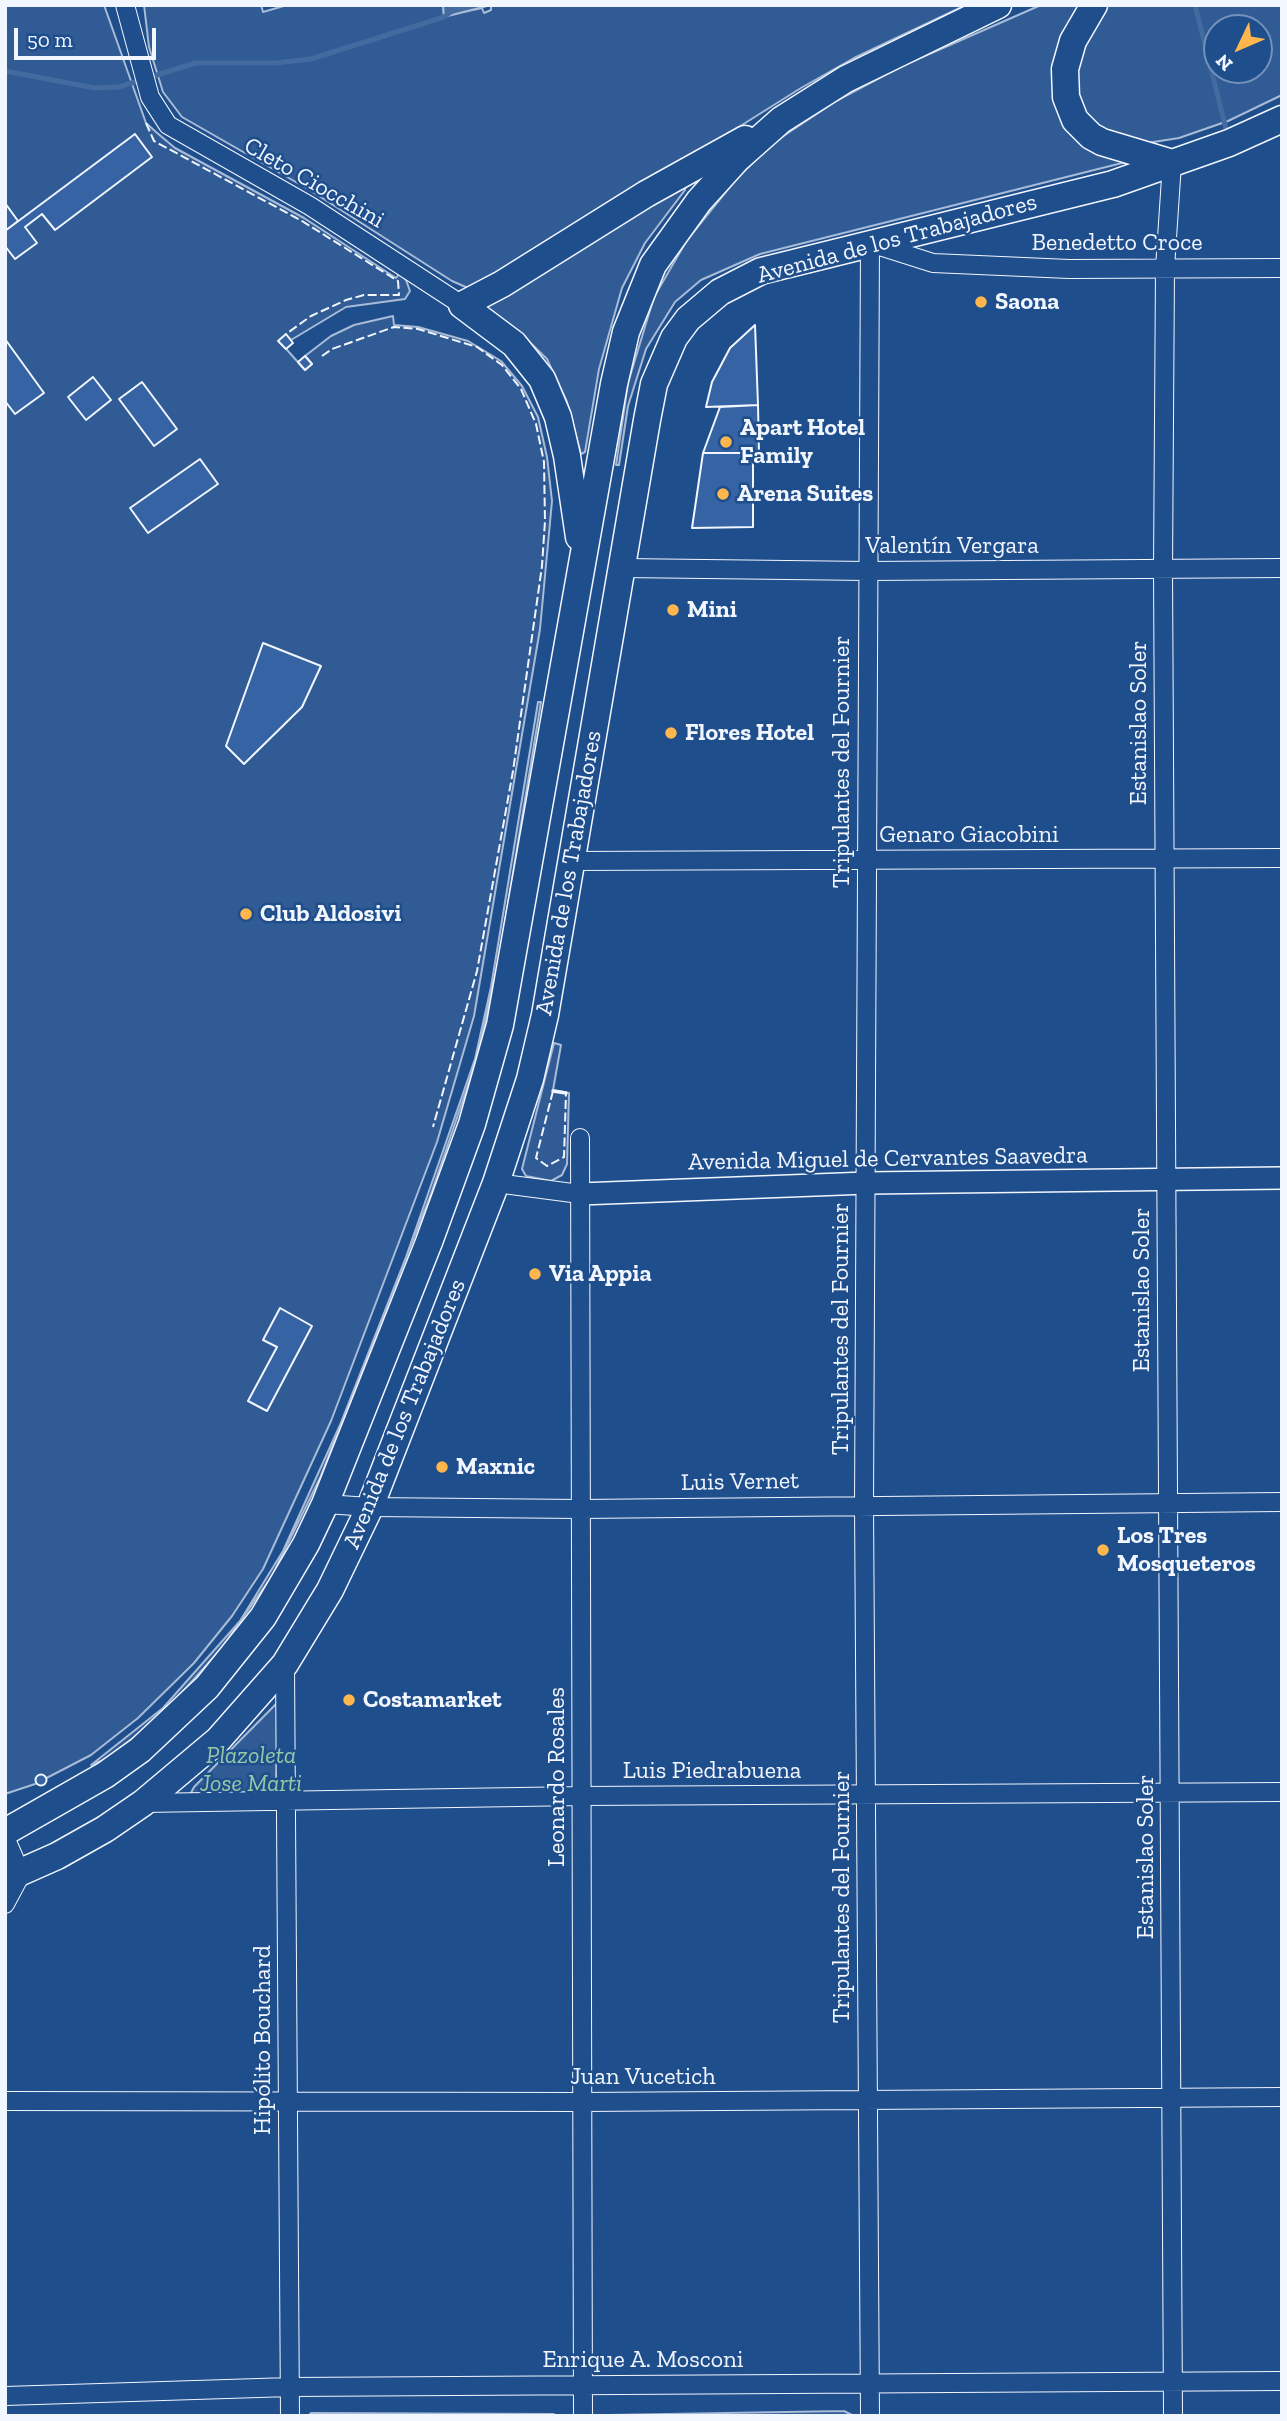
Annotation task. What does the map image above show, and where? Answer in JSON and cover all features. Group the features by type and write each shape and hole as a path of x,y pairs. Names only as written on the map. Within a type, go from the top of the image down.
{"main road":[{"name":"Avenida de los Trabajadores","path":"5,1835 62,1802 122,1762 175,1719 207,1687 263,1617 306,1545 325,1504 429,1242 472,1124 500,1025 614,384 637,300 653,265 699,201 737,159 780,120 846,79 998,5"},
{"path":"1094,5 1073,41 1065,69 1066,97 1075,120 1091,136 1102,142 1172,163"},
{"name":"Avenida de los Trabajadores","path":"13,1876 105,1829 143,1803 218,1740 285,1664 330,1590 370,1507 496,1183 530,1079 545,1015 654,384 674,338 688,318 720,292 741,280 783,264 1113,184 1229,143 1282,119"},
{"path":"582,566 567,456 558,417 542,379 514,344 462,305 502,285 646,194 780,120"}],"street":[{"name":"Cleto Ciocchini","path":"125,5 138,62 150,97 160,116 176,132 320,212 462,305"},
{"name":"Estanislao Soler","path":"1172,163 1165,268 1163,570 1173,2416"},
{"name":"Benedetto Croce","path":"870,243 933,263 1069,269 1282,268"},
{"name":"Tripulantes del Fournier","path":"870,243 864,1504 870,2416"},
{"name":"Valentín Vergara","path":"623,568 868,571 1282,568"},
{"name":"Genaro Giacobini","path":"572,861 1282,858"},
{"name":"Leonardo Rosales","path":"580,1138 583,2416"},
{"name":"Avenida Miguel de Cervantes Saavedra","path":"496,1183 580,1194 867,1183 1282,1178"},
{"name":"Luis Vernet","path":"325,1504 370,1507 580,1509 864,1504 1282,1502"},
{"name":"Hipólito Bouchard","path":"285,1664 290,2416"},
{"name":"Luis Piedrabuena","path":"143,1803 581,1796 1282,1791"},
{"path":"5,1835 13,1876 5,1904"},
{"name":"Juan Vucetich","path":"5,2101 582,2102 1282,2097"},
{"name":"Enrique A. Mosconi","path":"5,2396 290,2387 1282,2381"}],"green space":[{"name":"Club Aldosivi","path":"5,5 104,5 146,123 175,148 304,218 396,278 400,273 406,280 410,291 405,299 346,307 291,340 286,335 279,341 305,370 312,364 305,356 331,336 354,325 393,316 394,325 418,327 468,341 501,361 522,386 538,417 547,457 552,501 540,629 474,1016 437,1142 331,1421 263,1569 232,1616 194,1663 138,1718 91,1755 35,1784 5,1794"},
{"path":"144,5 261,5 263,12 287,5 443,5 444,16 482,8 484,13 491,10 491,5 966,5 854,58 801,88 568,234 468,288 452,281 308,189 182,117 163,92 149,47"},
{"path":"1041,5 1084,5 1057,101 1138,159 760,254 701,280 675,302 646,349 628,406 619,465 616,465 628,383 654,297 687,240 737,178 776,141 836,101 902,66"},
{"path":"1102,5 1282,5 1282,95 1228,121 1179,138 1147,143 1096,133 1072,98 1089,21"},
{"path":"686,184 685,190 645,243 622,288 599,369 585,452 581,454 567,402 547,359 516,329 480,303"},
{"path":"538,702 541,702 499,959 476,1062 431,1194 320,1478 272,1576 221,1649 146,1728 106,1759 91,1765 163,1708 240,1621 283,1551 340,1425 406,1257 475,1059 491,987"},
{"path":"554,1043 561,1045 553,1090 569,1093 567,1164 562,1175 551,1181 526,1176 522,1169"},
{"name":"Plazoleta Jose Marti","path":"278,1702 276,1795 189,1797 194,1787"},
{"path":"844,2411 854,2416 605,2416 608,2415"},
{"path":"311,2413 553,2414 558,2416 308,2416"}],"shaded area":[{"path":"443,5 491,5 444,17"}],"building":[{"path":"135,134 152,157 55,230 42,214 25,227 37,243 15,259 5,246 5,231"},
{"path":"5,203 18,221 5,231"},
{"path":"755,325 758,405 706,407 712,382 730,348"},
{"path":"286,334 293,343 286,349 278,341"},
{"path":"5,339 44,393 15,414 5,401"},
{"path":"305,356 312,364 305,370 298,362"},
{"path":"93,377 111,400 86,420 68,397"},
{"path":"142,382 177,429 154,446 119,399"},
{"path":"758,405 759,453 703,453 720,407"},
{"path":"703,453 753,453 753,527 692,528"},
{"path":"200,459 218,484 148,533 130,508"},
{"path":"263,643 321,666 302,707 244,764 226,746"},
{"path":"280,1308 312,1326 267,1411 248,1401 277,1347 263,1340"},
{"path":"41,1775 45,1776 45,1784 41,1785 37,1784 36,1780 37,1776"}],"waterway":[{"path":"5,71 95,88 119,87 195,63 276,63 311,59 444,17 460,5"},
{"path":"1195,5 1228,137"}],"fence":[{"path":"146,123 154,141 302,221 398,281 399,295 364,295 346,300 311,316 286,334"},
{"path":"322,356 332,349 394,327 418,329 477,347 502,365 521,389 536,424 544,462 545,521 542,566 513,771 477,971 433,1127"},
{"path":"553,1091 536,1158 547,1166 564,1157 566,1093"}],"wall":[{"path":"553,1091 566,1093"}],"place":[{"name":"Saona","path":"981,302"},
{"name":"Apart Hotel Family","path":"726,442"},
{"name":"Arena Suites","path":"723,494"},
{"name":"Mini","path":"673,610"},
{"name":"Flores Hotel","path":"671,733"},
{"name":"Club Aldosivi","path":"246,914"},
{"name":"Via Appia","path":"535,1274"},
{"name":"Maxnic","path":"442,1467"},
{"name":"Los Tres Mosqueteros","path":"1103,1550"},
{"name":"Costamarket","path":"349,1700"}]}
